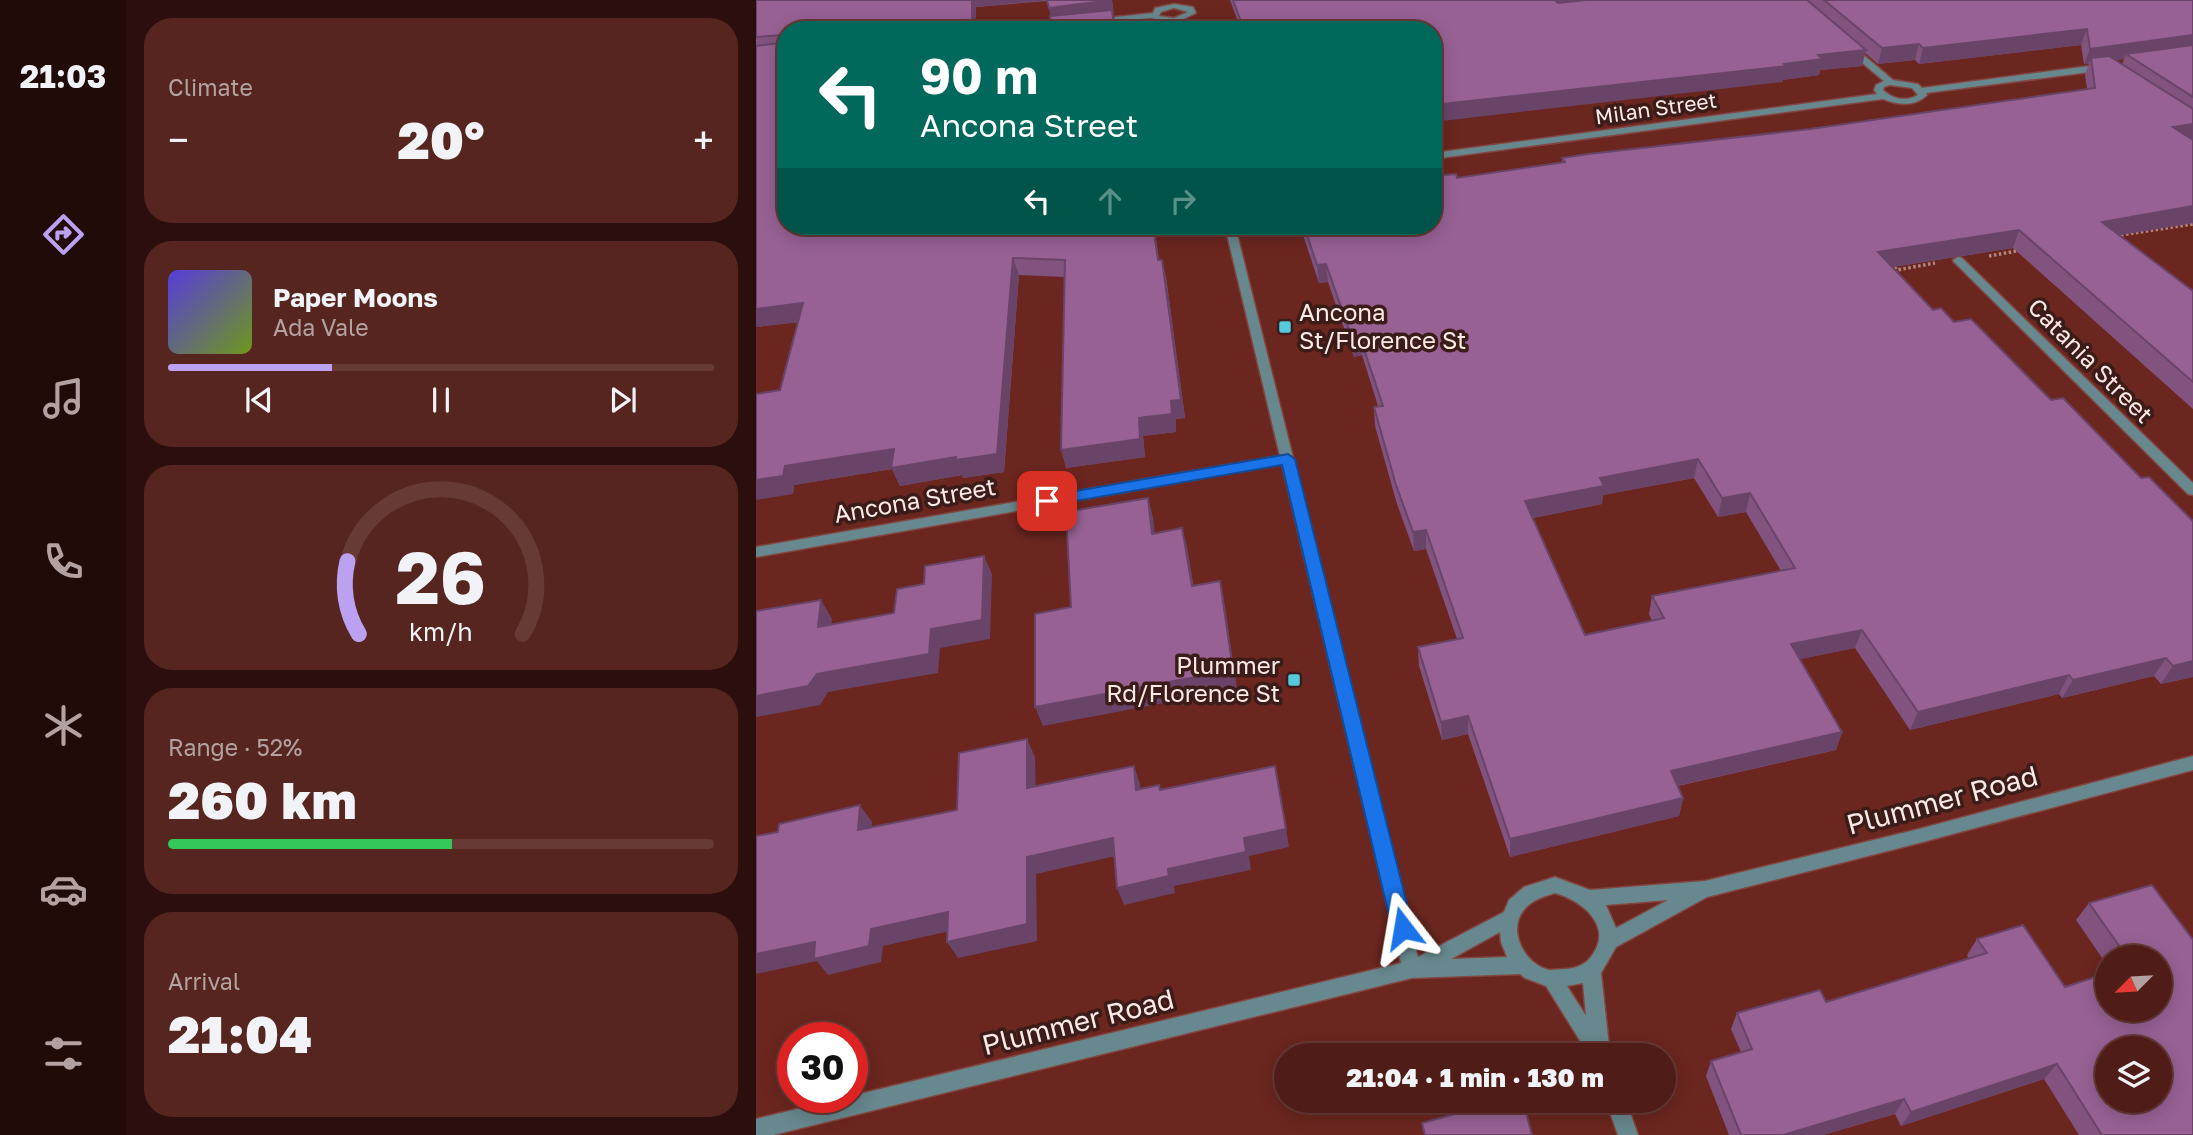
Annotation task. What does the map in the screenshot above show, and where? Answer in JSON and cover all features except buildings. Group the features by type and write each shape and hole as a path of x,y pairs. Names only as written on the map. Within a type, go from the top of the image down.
{"street":[{"path":"1099,21 1153,15 1163,4 1184,4 1192,13 1188,21"},
{"path":"1153,15 1157,19 1168,21"},
{"path":"1847,46 1890,82"},
{"path":"1883,96 1878,88 1890,82 1909,84 1922,91 2113,68"},
{"name":"Milan Street","path":"1442,155 1883,96 1911,101 1921,97 1922,91"},
{"path":"1232,235 1412,969"},
{"name":"Catania Street","path":"1958,260 2193,491"},
{"name":"Ancona Street","path":"756,552 1288,459"},
{"name":"Plummer Road","path":"1591,898 1705,889 1919,836 2193,763"},
{"path":"1542,887 1567,887 1591,898 1602,911 1607,926 1607,942 1600,961 1591,969 1567,979 1552,979 1522,965 1512,951 1507,935 1508,919 1521,898 1542,887"},
{"name":"Plummer Road","path":"1607,942 1705,889"},
{"name":"Plummer Road","path":"1412,969 1508,919"},
{"name":"Plummer Road","path":"756,1129 1412,969 1522,965"},
{"path":"1591,969 1599,1043"},
{"path":"1552,979 1593,1043"},
{"path":"1620,1113 1628,1135"}],"path":[{"path":"2111,237 2193,224"},
{"path":"1888,260 1897,270 2028,249"}],"place":[{"name":"Ancona St/Florence St","path":"1285,327"},
{"name":"Plummer Rd/Florence St","path":"1294,680"}],"route":[{"path":"1047,501 1288,459 1403,928"}]}
